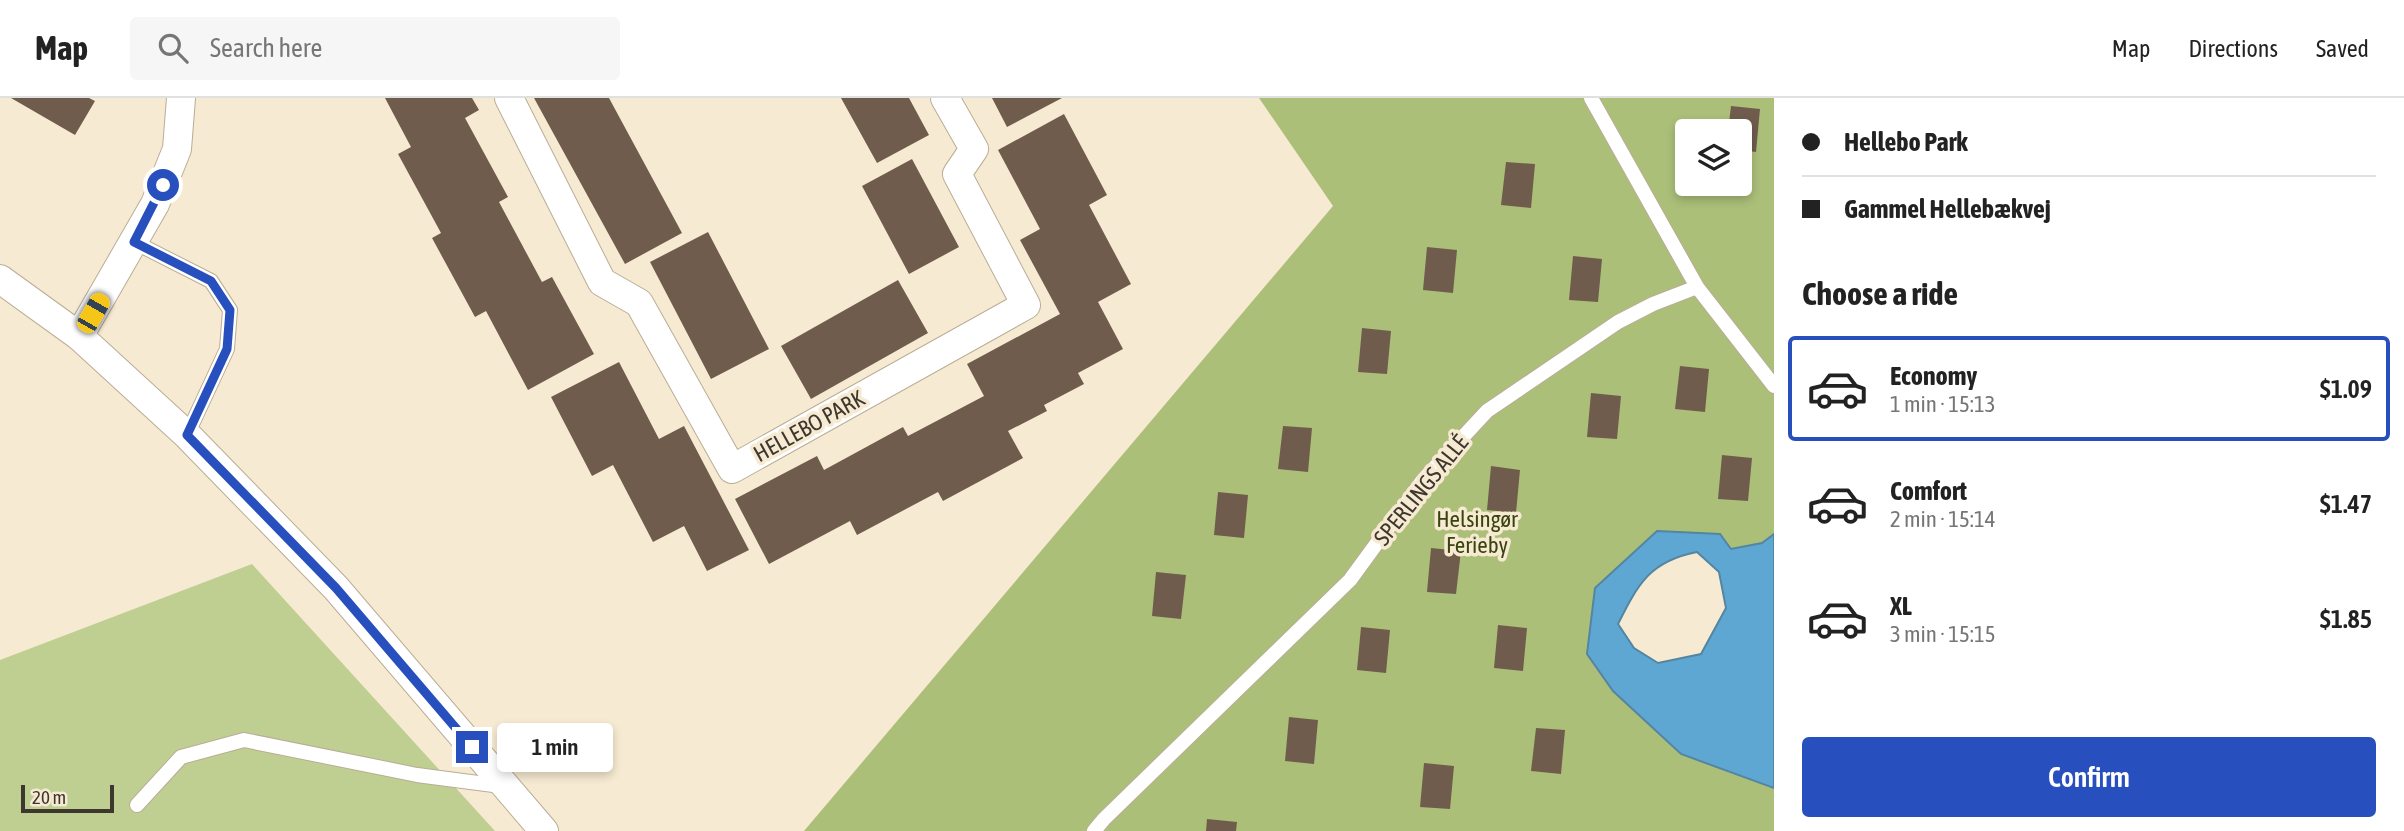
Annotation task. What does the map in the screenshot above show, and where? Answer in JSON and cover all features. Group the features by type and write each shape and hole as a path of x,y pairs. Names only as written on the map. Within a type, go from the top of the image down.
{"street":[{"path":"79,337 155,204 177,149 181,98"},
{"name":"HELLEBO PARK","path":"509,98 602,282 639,303 732,468 1026,305 957,174 974,149 945,98"},
{"path":"0,279 79,337 187,435 336,588 544,831"}],"lane":[{"path":"1591,98 1697,287 1774,386"},
{"path":"134,242 211,281 230,310 227,349 187,435"},
{"name":"SPERLINGS ALLÉ","path":"1094,831 1350,580 1423,480 1487,411 1618,322 1653,304 1697,287"},
{"path":"137,805 181,757 244,740 417,775 506,786"}],"green space":[{"name":"Helsingør Ferieby","path":"1259,98 1774,98 1774,534 1762,543 1731,549 1720,534 1595,588 1680,754 1774,788 1774,831 804,831 1333,206"},
{"path":"252,564 495,831 0,831 0,660"}],"water":[{"path":"1657,531 1720,534 1731,549 1762,543 1774,534 1774,788 1681,754 1613,691 1587,654 1595,588","holes":["1697,552 1719,572 1726,608 1701,654 1658,663 1634,648 1618,624 1647,576 1668,561"]}],"building":[{"path":"11,98 89,98 95,101 75,135"},
{"path":"385,98 472,98 479,110 465,118 508,197 499,202 542,282 552,277 594,354 528,390 486,311 475,317 432,238 441,233 398,154 411,147"},
{"path":"534,98 609,98 682,233 625,264"},
{"path":"841,98 909,98 929,135 877,163"},
{"path":"992,98 1062,98 1007,127"},
{"path":"1731,106 1760,109 1756,152 1752,152 1752,119 1729,119"},
{"path":"1064,114 1107,195 1089,205 1131,284 1098,302 1123,349 1078,373 1084,384 1044,405 1047,411 1008,431 1023,458 943,501 938,492 857,535 850,521 769,564 735,499 817,456 824,470 903,427 908,436 984,396 967,364 1060,314 1020,240 1040,229 998,150"},
{"path":"912,159 959,247 909,274 862,186"},
{"path":"1506,162 1535,164 1531,208 1501,205"},
{"path":"708,232 769,349 711,379 650,262"},
{"path":"1427,247 1457,250 1453,293 1423,290"},
{"path":"1573,256 1602,259 1598,302 1569,300"},
{"path":"898,280 928,333 811,399 781,346"},
{"path":"1362,328 1391,331 1387,374 1358,372"},
{"path":"619,362 659,439 684,426 749,550 707,571 684,526 653,542 613,465 592,476 551,397"},
{"path":"1680,366 1709,369 1705,412 1675,409"},
{"path":"1591,393 1621,396 1617,439 1587,437"},
{"path":"1283,426 1312,428 1308,472 1278,469"},
{"path":"1722,455 1752,458 1748,501 1718,499"},
{"path":"1491,466 1520,470 1516,513 1487,510"},
{"path":"1218,492 1248,495 1244,538 1214,535"},
{"path":"1431,548 1461,551 1456,594 1427,592"},
{"path":"1156,572 1186,575 1181,619 1152,616"},
{"path":"1498,625 1527,628 1523,671 1494,668"},
{"path":"1361,627 1390,630 1386,673 1357,670"},
{"path":"1289,717 1318,720 1314,764 1285,761"},
{"path":"1536,728 1565,730 1561,774 1531,771"},
{"path":"1424,763 1454,766 1450,809 1420,807"},
{"path":"1207,819 1237,822 1236,831 1206,831"}],"route":[{"path":"163,185 134,242 211,281 230,310 227,349 187,435 336,588 472,747"}]}
